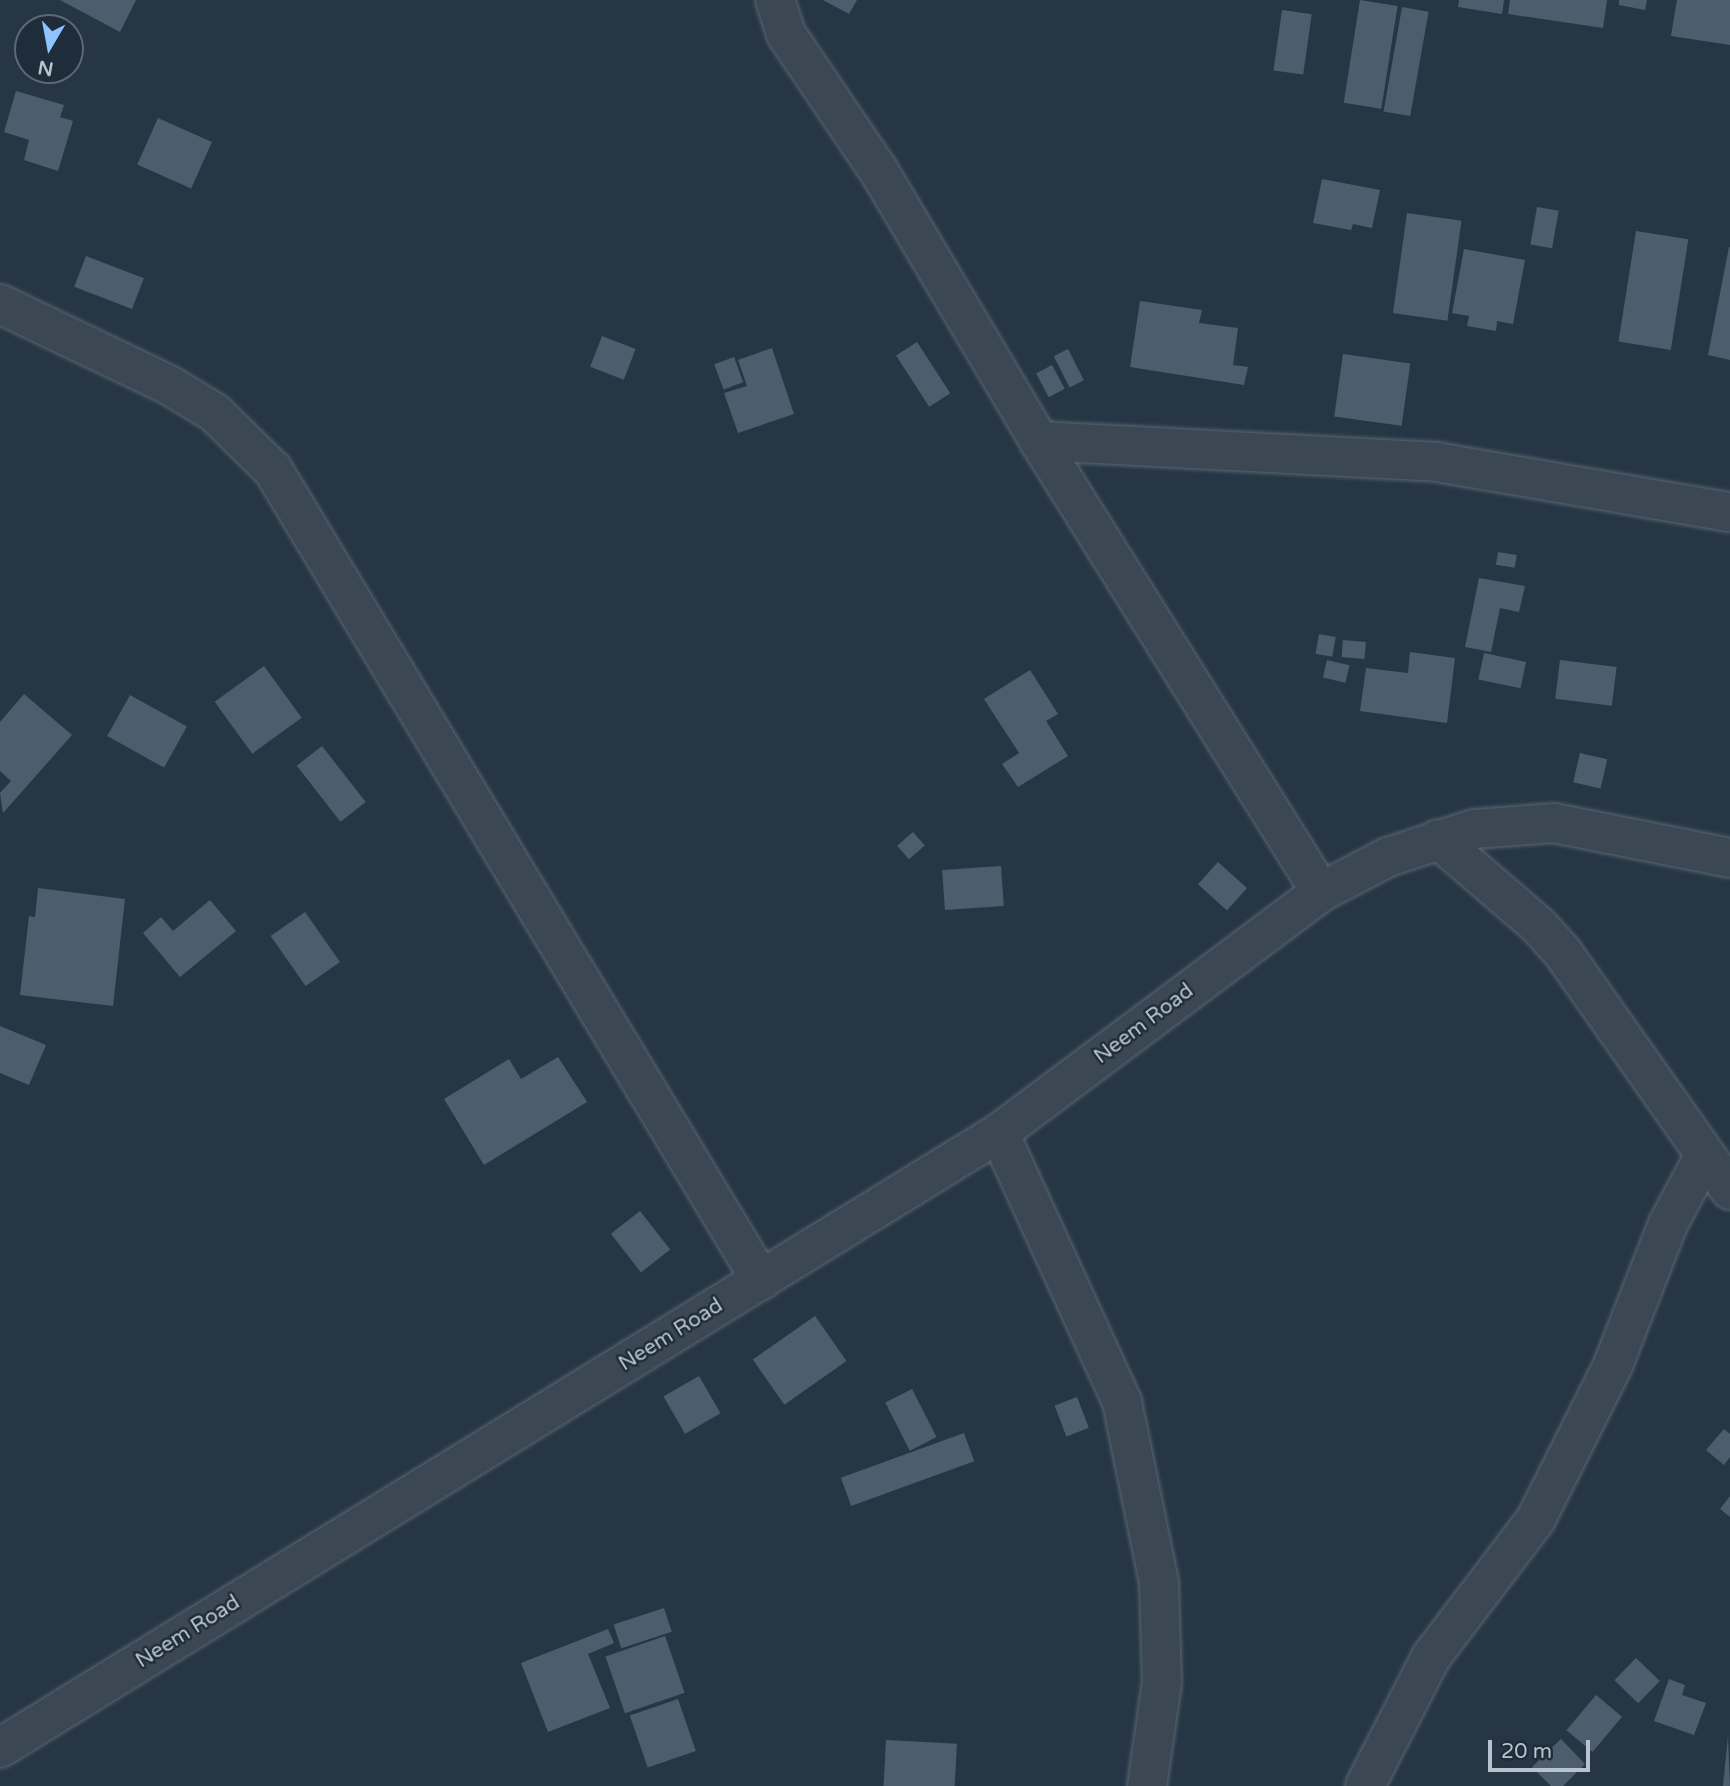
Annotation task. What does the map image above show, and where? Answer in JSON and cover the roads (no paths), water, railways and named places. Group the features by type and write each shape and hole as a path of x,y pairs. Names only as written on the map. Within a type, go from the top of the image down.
{"street":[{"path":"775,0 786,34 880,173 1039,441 1321,892"},
{"path":"0,304 169,385 215,413 273,470 761,1280"},
{"path":"1039,441 1436,462 1730,512"},
{"name":"Neem Road","path":"0,1748 999,1133 1321,892 1388,857 1438,839 1504,825 1554,823 1730,858"},
{"path":"1438,839 1538,925 1563,953 1730,1190"},
{"path":"999,1133 1122,1402 1159,1583 1162,1682 1147,1786"},
{"path":"1365,1786 1431,1657 1536,1519 1613,1365 1668,1224 1705,1155"}]}
